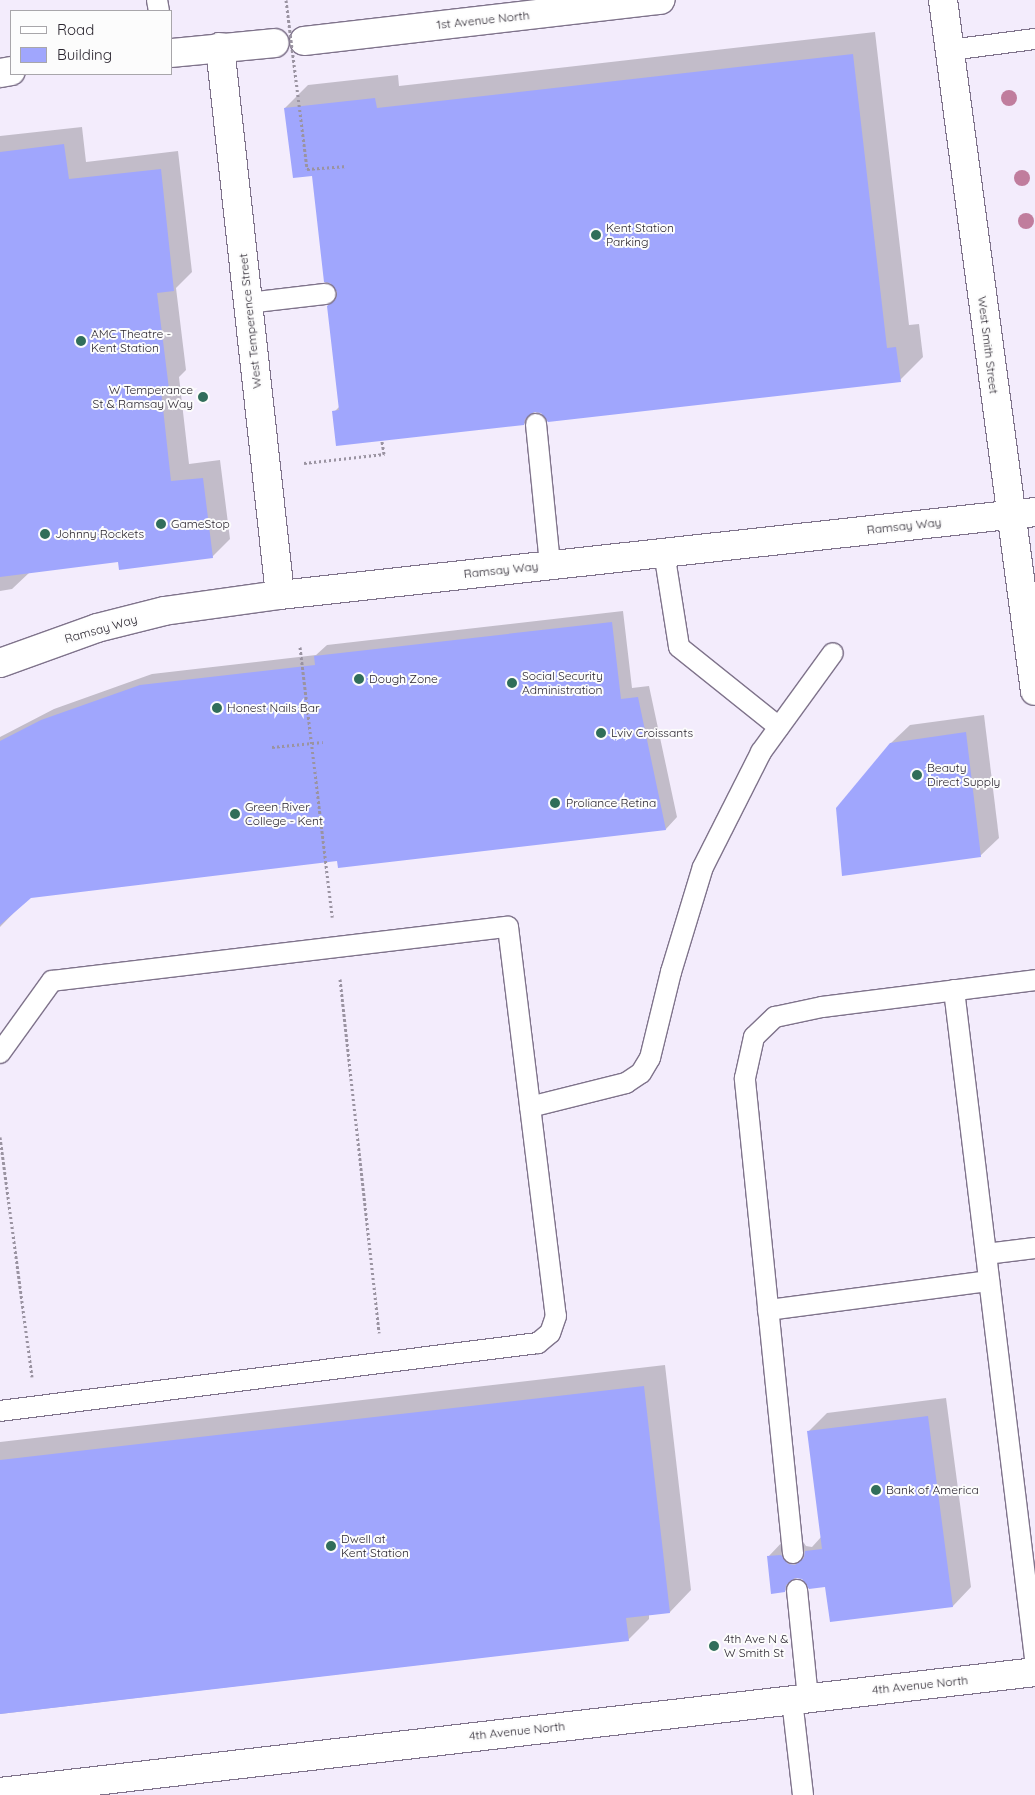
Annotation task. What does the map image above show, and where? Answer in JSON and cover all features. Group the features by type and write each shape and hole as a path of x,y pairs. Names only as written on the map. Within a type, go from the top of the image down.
{"street":[{"name":"1st Avenue North","path":"304,41 661,0"},
{"name":"West Smith Street","path":"943,0 1022,513 1035,690"},
{"path":"172,53 275,43"},
{"name":"West Temperence Street","path":"220,47 280,595"},
{"name":"Ramsay Way","path":"0,663 96,628 164,611 280,595 1022,513"},
{"name":"4th Avenue North","path":"0,1792 1035,1672"}],"lane":[{"path":"950,50 1035,39"},
{"path":"248,303 325,294"},
{"path":"536,424 550,565"},
{"path":"664,552 679,647 779,726"},
{"path":"530,1107 626,1083 641,1073 650,1058 671,972 703,867 761,752 833,653"},
{"path":"0,1053 52,981 508,927 556,1316 550,1333 538,1343 0,1412"},
{"path":"793,1553 745,1078 754,1038 775,1017 822,1007 1035,980"},
{"path":"954,990 1035,1658"},
{"path":"986,1254 1035,1248"},
{"path":"768,1310 989,1281"},
{"path":"797,1590 804,1795"}],"path":[{"path":"286,0 307,169 347,166"},
{"path":"304,463 384,454 382,441"},
{"path":"300,647 333,923"},
{"path":"272,747 323,742"},
{"path":"338,968 380,1340"},
{"path":"0,1137 36,1407"}],"building":[{"name":"Kent Station Parking","path":"853,54 887,348 896,347 901,382 548,422 541,413 534,412 525,419 524,425 336,446 332,411 339,410 327,306 336,299 337,292 330,283 324,282 312,176 293,178 284,108 375,98 377,108"},
{"name":"AMC Theatre - Kent Station","path":"64,144 69,179 161,169 174,291 157,293 169,389 161,390 171,481 203,478 213,558 119,570 118,562 0,577 0,152"},
{"path":"612,622 621,699 638,697 666,830 338,868 337,861 31,898 0,925 0,741 41,720 140,685 315,665 314,656"},
{"name":"Beauty Direct Supply","path":"966,732 981,857 842,876 836,808 890,743"},
{"name":"Dwell at Kent Station","path":"644,1386 670,1613 626,1618 629,1641 0,1714 0,1460"},
{"name":"Bank of America","path":"928,1416 953,1607 830,1622 825,1587 809,1589 802,1579 795,1578 786,1585 785,1592 771,1594 767,1556 781,1555 788,1564 795,1565 804,1558 805,1551 822,1549 807,1431"}],"place":[{"name":"Kent Station Parking","path":"596,235"},
{"name":"AMC Theatre - Kent Station","path":"81,341"},
{"name":"W Temperance St & Ramsay Way","path":"203,397"},
{"name":"GameStop","path":"161,524"},
{"name":"Johnny Rockets","path":"45,534"},
{"name":"Dough Zone","path":"359,679"},
{"name":"Social Security Administration","path":"512,683"},
{"name":"Honest Nails Bar","path":"217,708"},
{"name":"Lviv Croissants","path":"601,733"},
{"name":"Beauty Direct Supply","path":"917,775"},
{"name":"Proliance Retina","path":"555,803"},
{"name":"Green River College - Kent","path":"235,814"},
{"name":"Bank of America","path":"876,1490"},
{"name":"Dwell at Kent Station","path":"331,1546"},
{"name":"4th Ave N & W Smith St","path":"714,1646"}]}
